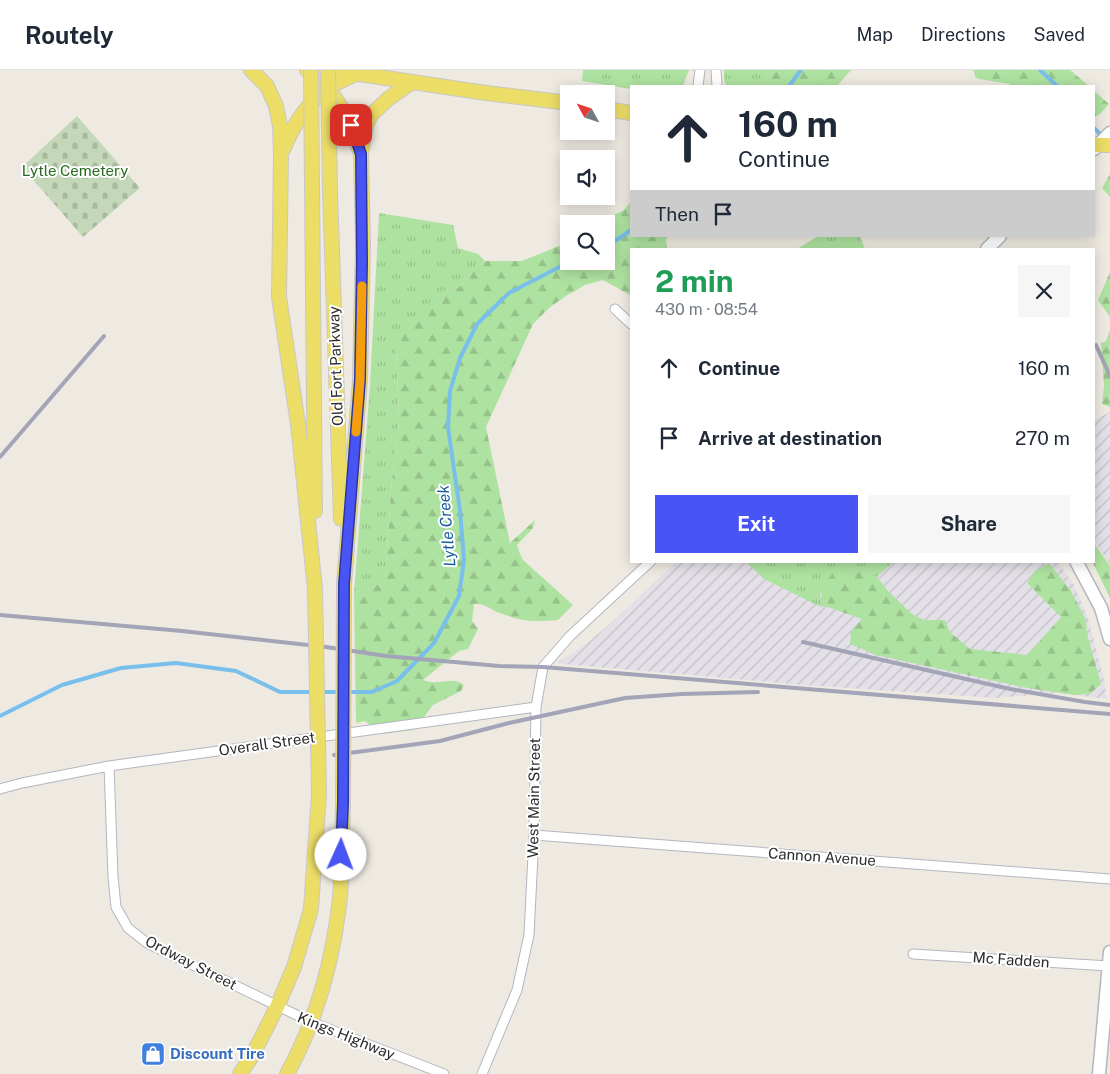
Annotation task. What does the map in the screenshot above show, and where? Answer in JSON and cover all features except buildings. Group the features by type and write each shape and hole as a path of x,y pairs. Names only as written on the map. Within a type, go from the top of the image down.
{"main road":[{"path":"251,70 267,86 276,106 280,126 279,297 298,424 315,589"},
{"path":"307,70 328,88 348,119 361,154"},
{"name":"Old Fort Parkway","path":"240,1074 252,1056 277,1007 294,967 311,909 318,794 311,70"},
{"name":"Old Fort Parkway","path":"287,1074 311,1022 327,971 339,906 343,803 344,584 330,191 328,70"},
{"path":"333,70 560,102"},
{"path":"400,70 412,82"},
{"path":"281,154 295,123 314,100 351,72"},
{"path":"344,584 360,380 363,244 361,154 366,125 371,115 388,99 412,82"},
{"path":"615,110 630,112"}],"street":[{"path":"698,85 700,70"},
{"path":"716,70 717,85"},
{"path":"1099,146 1110,133"},
{"path":"988,248 999,237"},
{"path":"615,309 630,323"},
{"name":"West Main Street","path":"482,1074 517,990 529,935 534,835 536,707 542,668 570,636 649,563"},
{"path":"1077,563 1101,608 1110,639"},
{"name":"Overall Street","path":"0,789 109,766 536,707"},
{"name":"Ordway Street","path":"109,766 113,877 116,907 128,928 147,943 277,1007"},
{"name":"Cannon Avenue","path":"534,835 1110,879"},
{"path":"1099,1074 1110,952"},
{"name":"Mc Fadden","path":"913,954 1108,966"},
{"name":"Kings Highway","path":"277,1007 444,1074"}],"shaded area":[{"path":"1110,412 1110,565 1095,542 1095,420"},
{"path":"675,563 1058,563 1073,583 1088,618 1107,699 1057,693 995,698 804,685 563,664 558,662 582,647"}],"green space":[{"path":"583,70 689,70 683,85 630,85 630,89 582,81"},
{"path":"724,70 775,70 763,85 726,85"},
{"path":"775,70 851,70 838,85 763,85"},
{"path":"971,70 1070,70 1088,85 1011,85 979,79 975,77 974,71"},
{"path":"1095,92 1109,104 1095,116"},
{"name":"Lytle Cemetery","path":"77,116 140,188 83,237 22,167"},
{"path":"1110,174 1110,197 1102,188"},
{"path":"630,202 630,237 668,237 666,239 667,248 630,248 630,295 603,280 585,285 549,308 533,324 486,427 510,543 535,520 533,528 517,545 522,559 573,605 558,620 535,621 522,620 500,613 485,605 474,604 472,621 478,629 468,649 459,651 423,680 429,682 459,682 464,685 461,691 433,705 414,730 381,734 365,721 356,723 354,593 385,582 391,489 399,421 396,345 437,293 460,287 469,275 485,261 522,261 560,246 560,270 615,270 614,215 624,210"},
{"path":"379,213 453,225 458,248 478,254 485,261 469,275 460,287 448,289 396,345 399,421 391,489 385,582 354,593 370,385"},
{"path":"816,237 860,237 865,248 799,248"},
{"path":"1110,272 1110,317 1098,300"},
{"path":"1110,330 1110,407 1102,404 1104,386 1101,343 1106,341"},
{"path":"1095,544 1110,566 1110,598 1093,563 1095,563"},
{"path":"747,563 892,563 877,577 855,571 820,594 821,607 764,579"},
{"path":"1049,563 1071,591 1086,620 1087,634 1101,684 1090,694 1075,695 1022,687 876,655 850,644 851,632 862,619 825,606 821,607 822,591 832,574 836,570 855,571 877,577 888,591 912,614 924,620 945,620 950,632 970,649 1027,655 1061,617 1027,583 1035,571"}],"waterway":[{"name":"Lytle Creek","path":"790,85 801,70"},
{"name":"Lytle Creek","path":"1040,70 1056,85"},
{"name":"Lytle Creek","path":"1095,129 1103,137"},
{"name":"Lytle Creek","path":"615,241 630,231"},
{"name":"Lytle Creek","path":"320,692 372,692 397,681 434,643 459,596 464,560 460,511 448,427 450,391 460,358 477,324 509,293 560,267"},
{"name":"Lytle Creek","path":"0,716 62,685 121,668 176,663 236,671 280,692 313,692"}],"railway":[{"path":"0,457 104,336"},
{"path":"1096,345 1110,376"},
{"path":"0,615 182,631 326,647 386,656 499,666 543,667 1110,714"},
{"path":"803,642 1010,689 1110,705"},
{"path":"334,755 440,741 509,723 625,698 758,692"}],"slow traffic":[{"path":"356,432 360,380 362,286"}],"place":[{"name":"Discount Tire","path":"153,1054"}],"route":[{"path":"341,855 344,584 360,380 363,244 361,154 351,125"}]}
